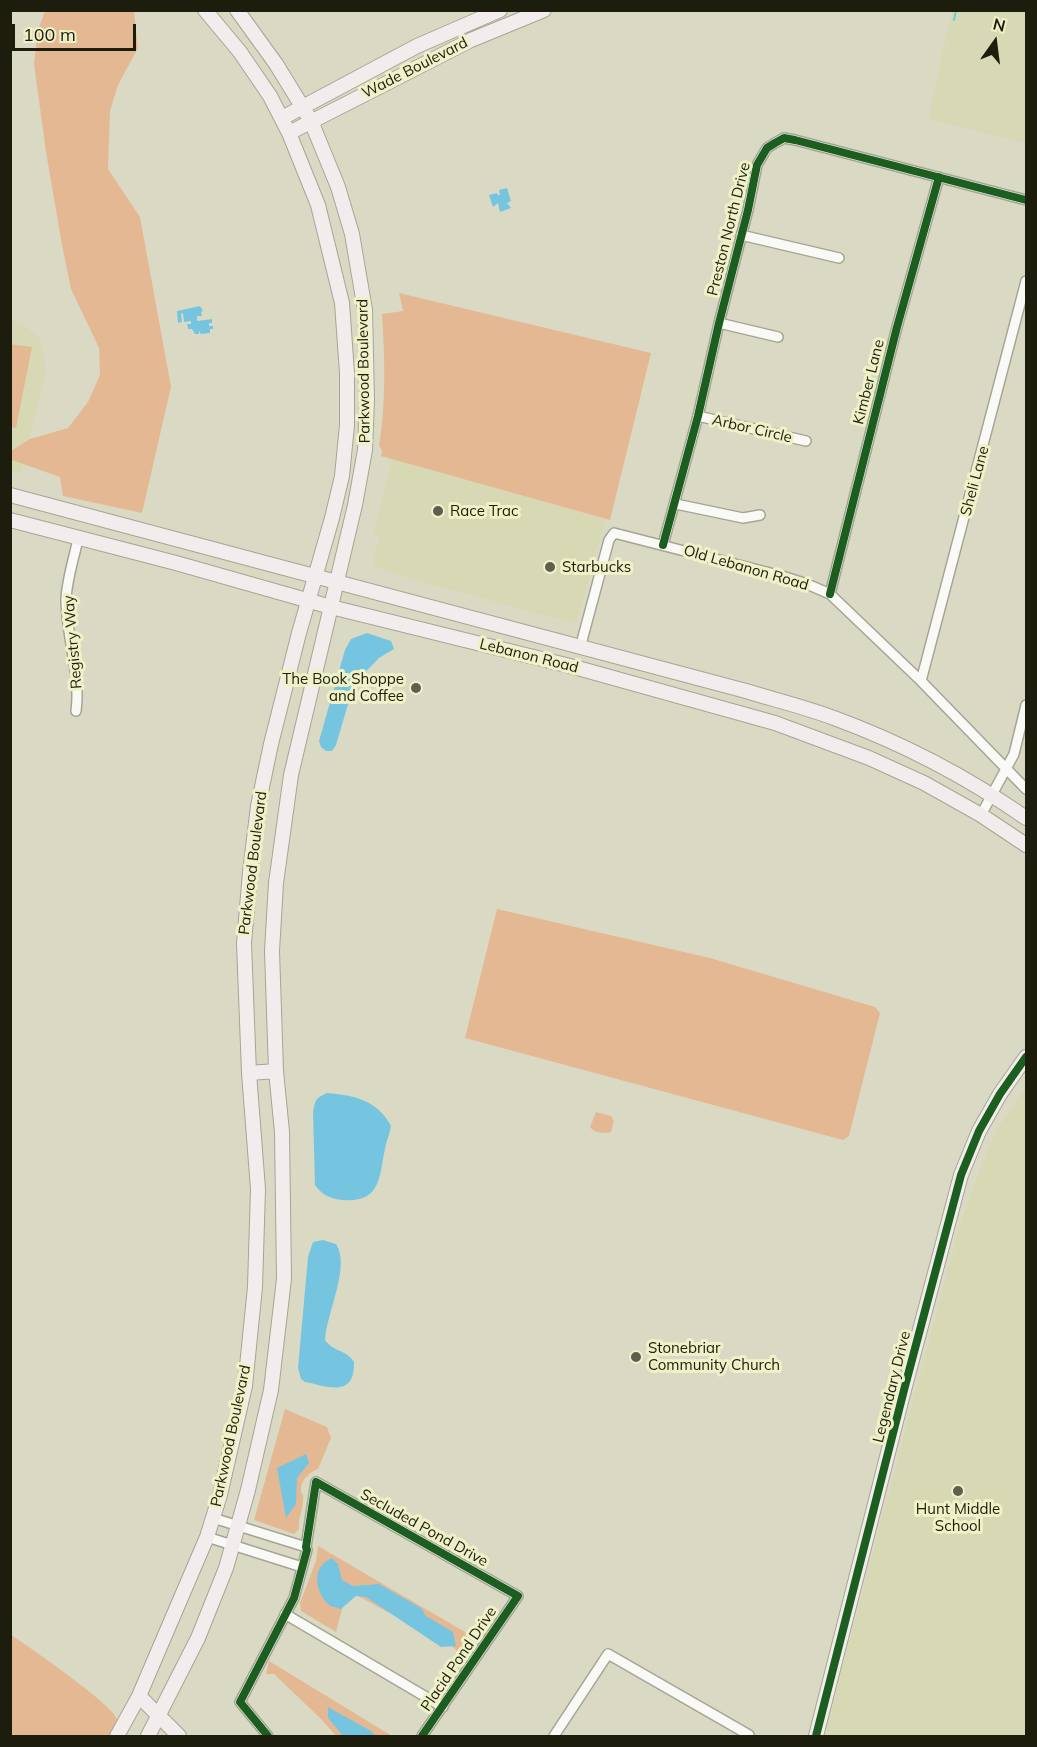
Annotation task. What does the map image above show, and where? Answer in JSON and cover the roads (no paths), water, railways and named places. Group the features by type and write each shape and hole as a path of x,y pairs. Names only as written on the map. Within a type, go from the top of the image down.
{"main road":[{"name":"Parkwood Boulevard","path":"117,1737 139,1696 207,1537 245,1386 255,1287 258,1189 249,1073 244,943 258,806 271,744 332,518 345,452 347,374 342,305 318,205 289,133 270,96 240,52 205,10"},
{"name":"Parkwood Boulevard","path":"149,1736 198,1638 234,1544 271,1390 284,1280 282,1132 276,1071 272,951 278,872 291,775 355,505 365,450 367,400 365,303 352,234 338,187 311,121 276,64 237,10"},
{"name":"Wade Boulevard","path":"282,118 442,34 500,10"},
{"name":"Wade Boulevard","path":"289,133 456,47 544,10"},
{"path":"442,34 456,47"},
{"path":"442,34 442,54"},
{"path":"342,305 365,303"},
{"name":"Lebanon Road","path":"10,495 746,691 833,718 915,752 993,795 1026,818"},
{"path":"78,539 84,514"},
{"name":"Lebanon Road","path":"10,520 775,723 869,758 924,783 981,815 1026,845"},
{"path":"574,668 580,648"},
{"name":"Legendary Drive","path":"816,1737 961,1175 984,1122 1026,1057"},
{"path":"249,1073 276,1071"},
{"path":"257,1223 283,1223"},
{"path":"245,1386 271,1390"},
{"path":"139,1696 179,1737"},
{"path":"129,1716 149,1736"}],"street":[{"name":"Preston North Drive","path":"663,545 676,504 698,416 757,165 767,148 784,138 1026,200"},
{"name":"Kimber Lane","path":"830,594 897,327 939,177"},
{"path":"741,235 839,258"},
{"name":"Sheli Lane","path":"921,681 1026,281"},
{"path":"719,323 777,337"},
{"name":"Arbor Circle","path":"698,416 806,441"},
{"path":"676,504 743,518 760,515"},
{"name":"Old Lebanon Road","path":"580,648 609,540 614,532 782,576 830,594 921,681 1026,789"},
{"name":"Registry Way","path":"76,711 78,698 71,656 66,597 78,539"},
{"path":"981,815 1014,754 1026,705"},
{"name":"Secluded Pond Drive","path":"306,1547 316,1482 518,1596"},
{"path":"213,1518 306,1547 307,1550 294,1598 240,1702 268,1737"},
{"path":"207,1537 302,1567"},
{"name":"Placid Pond Drive","path":"422,1737 518,1596"},
{"path":"285,1614 443,1707"},
{"path":"554,1737 608,1654 749,1736"}],"water":[{"path":"507,188 511,201 507,203 511,208 500,212 498,203 493,207 489,195 497,193 500,195 499,190"},
{"path":"200,306 203,311 202,316 197,316 197,321 212,319 209,326 213,326 213,329 210,329 210,333 201,334 199,331 199,334 195,334 192,329 188,329 187,324 191,324 191,321 184,322 183,313 181,314 182,322 178,323 177,311"},
{"path":"367,633 391,641 394,649 379,658 354,684 336,745 332,751 326,751 321,747 319,741 345,650 351,639"},
{"path":"327,1093 347,1095 365,1101 386,1117 391,1126 379,1178 371,1193 365,1197 355,1200 335,1199 324,1194 315,1185 313,1112 317,1100"},
{"path":"323,1240 336,1244 340,1253 341,1265 325,1340 348,1355 354,1362 350,1381 338,1387 305,1382 301,1379 298,1368 308,1257 313,1242"},
{"path":"306,1454 309,1463 297,1478 296,1504 286,1518 277,1468"},
{"path":"332,1558 338,1564 342,1580 353,1586 379,1584 421,1608 426,1616 453,1632 456,1646 441,1647 366,1597 356,1596 341,1609 330,1606 321,1594 317,1580 320,1567"},
{"path":"328,1707 371,1731 375,1736 343,1736 328,1718"}],"waterway":[{"path":"954,20 956,10"}],"place":[{"name":"Race Trac","path":"438,511"},
{"name":"Starbucks","path":"550,567"},
{"name":"The Book Shoppe and Coffee","path":"416,688"},
{"name":"Stonebriar Community Church","path":"636,1357"},
{"name":"Hunt Middle School","path":"958,1491"}]}
